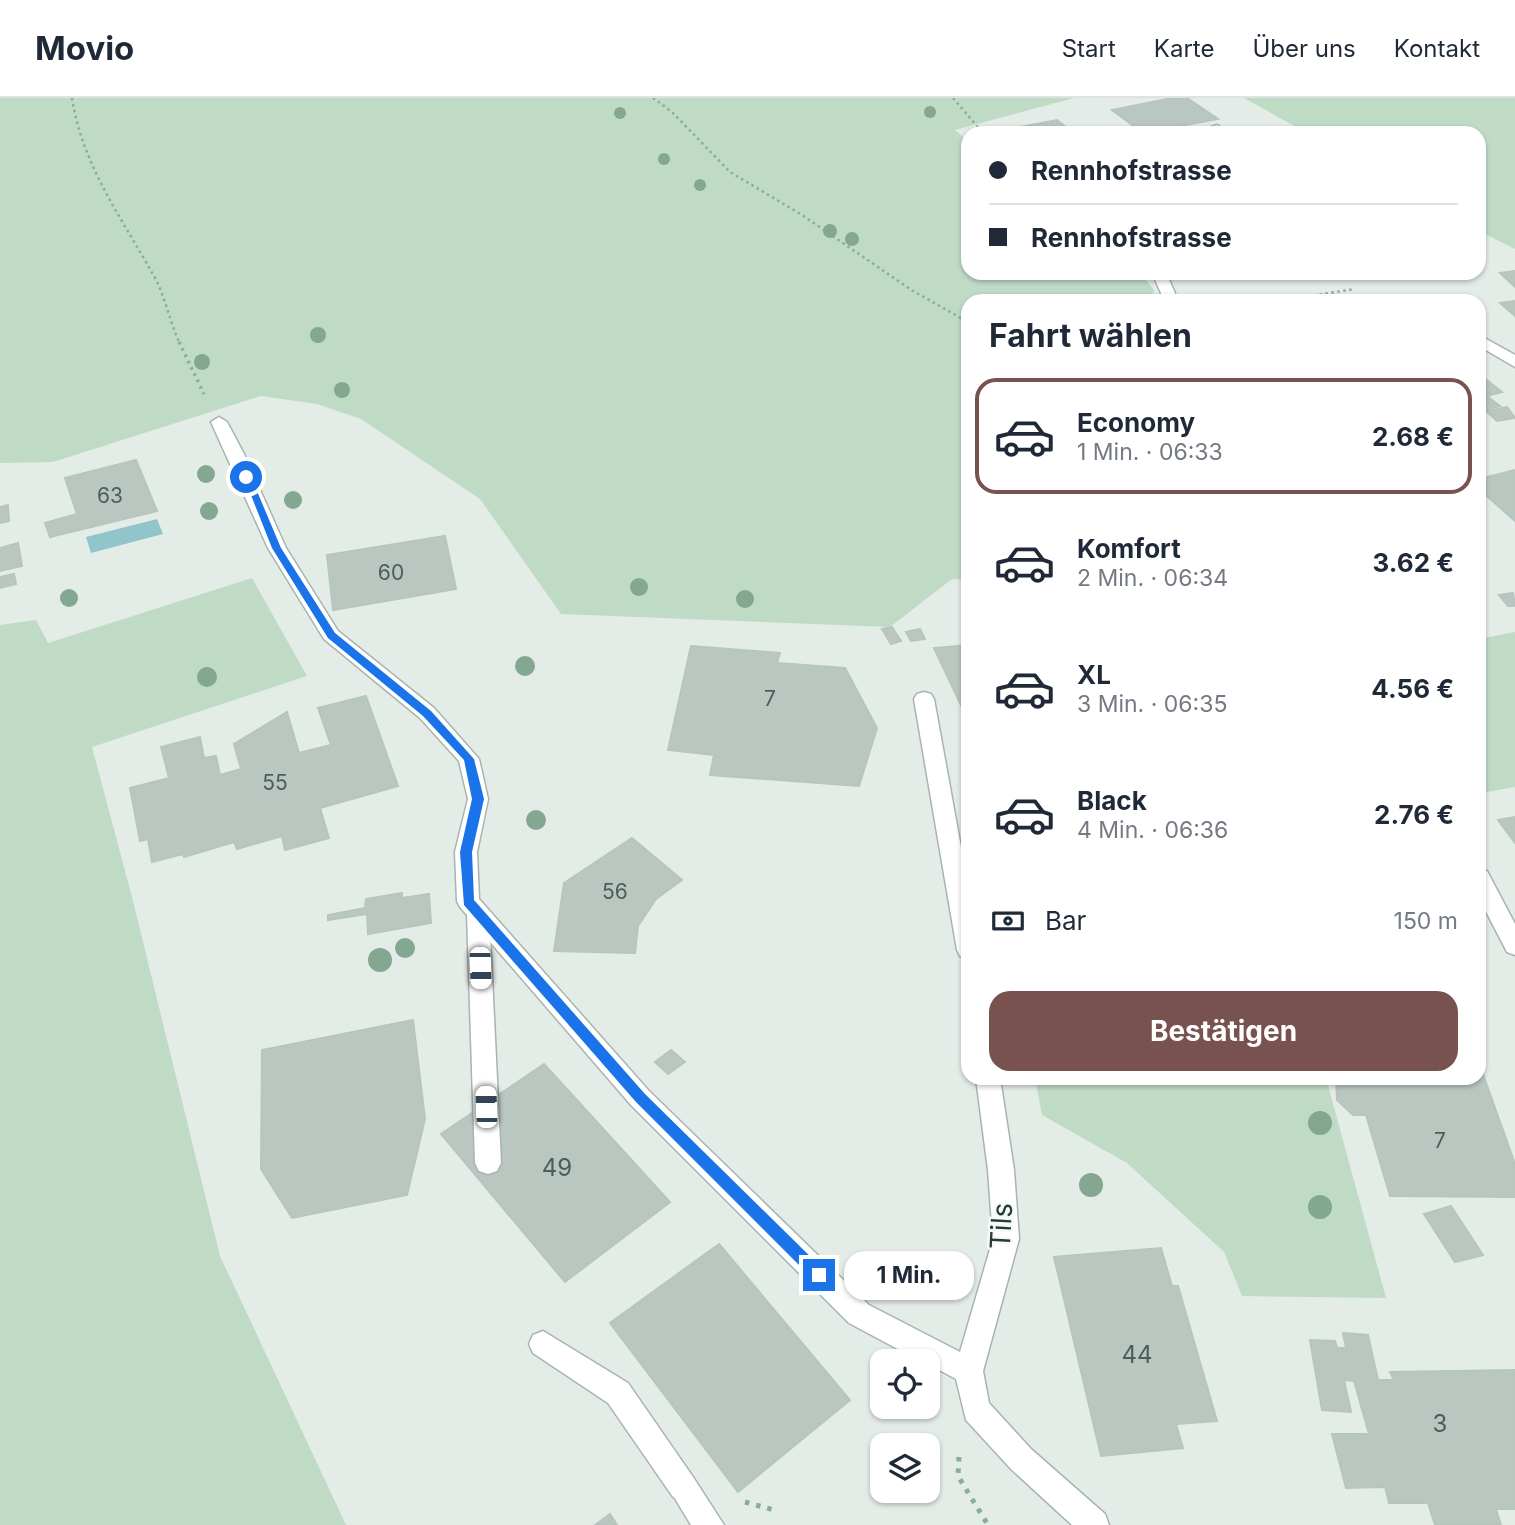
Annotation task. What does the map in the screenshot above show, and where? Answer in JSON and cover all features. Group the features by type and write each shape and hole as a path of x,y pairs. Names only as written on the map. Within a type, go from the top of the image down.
{"street":[{"path":"1486,344 1515,362"},
{"path":"219,422 236,454 276,548 331,635 427,713 469,759 478,799 466,852 468,901 640,1098 859,1314 969,1371 976,1410 1021,1459 1094,1525"},
{"path":"924,699 961,910"},
{"path":"1486,890 1515,946"},
{"path":"478,913 488,1163"},
{"name":"Tils","path":"969,1371 1006,1239 1001,1170 989,1085"},
{"path":"542,1344 618,1393 709,1525"}],"path":[{"path":"72,98 76,124 107,197 157,281 178,339 219,422"},
{"path":"653,98 672,112 730,172 802,215 913,291 961,318"},
{"path":"953,98 977,126"},
{"path":"1323,294 1355,289"}],"green space":[{"path":"0,98 1074,98 970,126 961,126 955,130 961,135 961,280 1146,280 1154,290 1153,294 961,294 961,580 952,579 890,627 561,614 480,499 361,419 317,404 261,396 53,462 0,463"},
{"path":"1244,98 1515,98 1515,249 1486,234 1486,126 1294,126"},
{"path":"252,578 307,676 92,747 132,897 220,1256 346,1525 0,1525 0,625 36,620 48,643"},
{"path":"1515,632 1515,787 1487,792 1486,791 1486,638"},
{"path":"1036,1085 1328,1085 1386,1298 1242,1296 1224,1252 1127,1163 1042,1115"}],"water":[{"path":"157,519 163,534 91,553 86,537"}],"building":[{"path":"1172,98 1187,98 1218,119 1180,126 1134,126 1112,110"},
{"path":"1057,120 1064,126 1025,126"},
{"path":"1515,271 1515,287 1500,273"},
{"path":"1515,301 1515,316 1500,303"},
{"path":"1486,379 1502,392 1487,396 1500,406 1486,409"},
{"path":"1507,407 1515,418 1497,421 1486,411"},
{"path":"136,460 157,511 50,537 45,523 77,514 65,478"},
{"path":"1515,470 1515,521 1486,495 1486,477"},
{"path":"8,505 9,521 0,523 0,507"},
{"path":"445,536 456,589 333,610 327,555"},
{"path":"18,543 22,566 0,571 0,548"},
{"path":"14,574 16,584 0,588 0,577"},
{"path":"1513,593 1515,606 1508,606 1499,595"},
{"path":"892,627 901,641 891,644 882,629"},
{"path":"920,629 925,639 911,641 906,632"},
{"path":"691,646 780,653 777,663 845,668 877,728 859,786 710,775 714,755 668,750"},
{"path":"961,646 961,705 934,648"},
{"path":"366,696 398,786 320,808 329,838 285,850 282,836 237,849 234,842 184,857 183,854 152,862 148,839 140,841 130,788 169,778 161,747 200,737 204,758 216,756 220,775 241,769 234,744 287,712 299,753 331,745 318,708"},
{"path":"1515,817 1515,843 1498,820"},
{"path":"632,838 682,880 656,899 638,926 635,953 554,951 564,883"},
{"path":"402,893 402,898 429,894 431,923 368,934 367,914 328,920 328,915 365,908 366,899"},
{"path":"413,1020 425,1119 407,1195 292,1218 261,1169 262,1050"},
{"path":"671,1050 685,1062 668,1074 655,1062"},
{"path":"544,1064 670,1202 565,1282 441,1134"},
{"path":"1486,1083 1515,1164 1515,1197 1390,1196 1366,1115 1353,1115 1337,1100 1336,1085 1486,1085"},
{"path":"1451,1206 1483,1255 1455,1262 1424,1214"},
{"path":"719,1244 850,1400 738,1492 610,1323"},
{"path":"1161,1248 1172,1286 1178,1286 1217,1421 1176,1424 1183,1448 1101,1456 1054,1257"},
{"path":"1343,1333 1368,1335 1378,1380 1394,1380 1390,1372 1515,1370 1515,1509 1496,1509 1501,1525 1435,1525 1428,1503 1389,1503 1385,1487 1346,1488 1332,1434 1369,1434 1354,1381 1344,1380 1351,1412 1322,1410 1310,1340 1335,1341 1337,1348 1346,1348"},
{"path":"610,1514 617,1525 595,1525"}],"route":[{"path":"246,477 276,548 331,635 427,713 469,759 478,799 466,852 468,901 640,1098 819,1275"}]}
